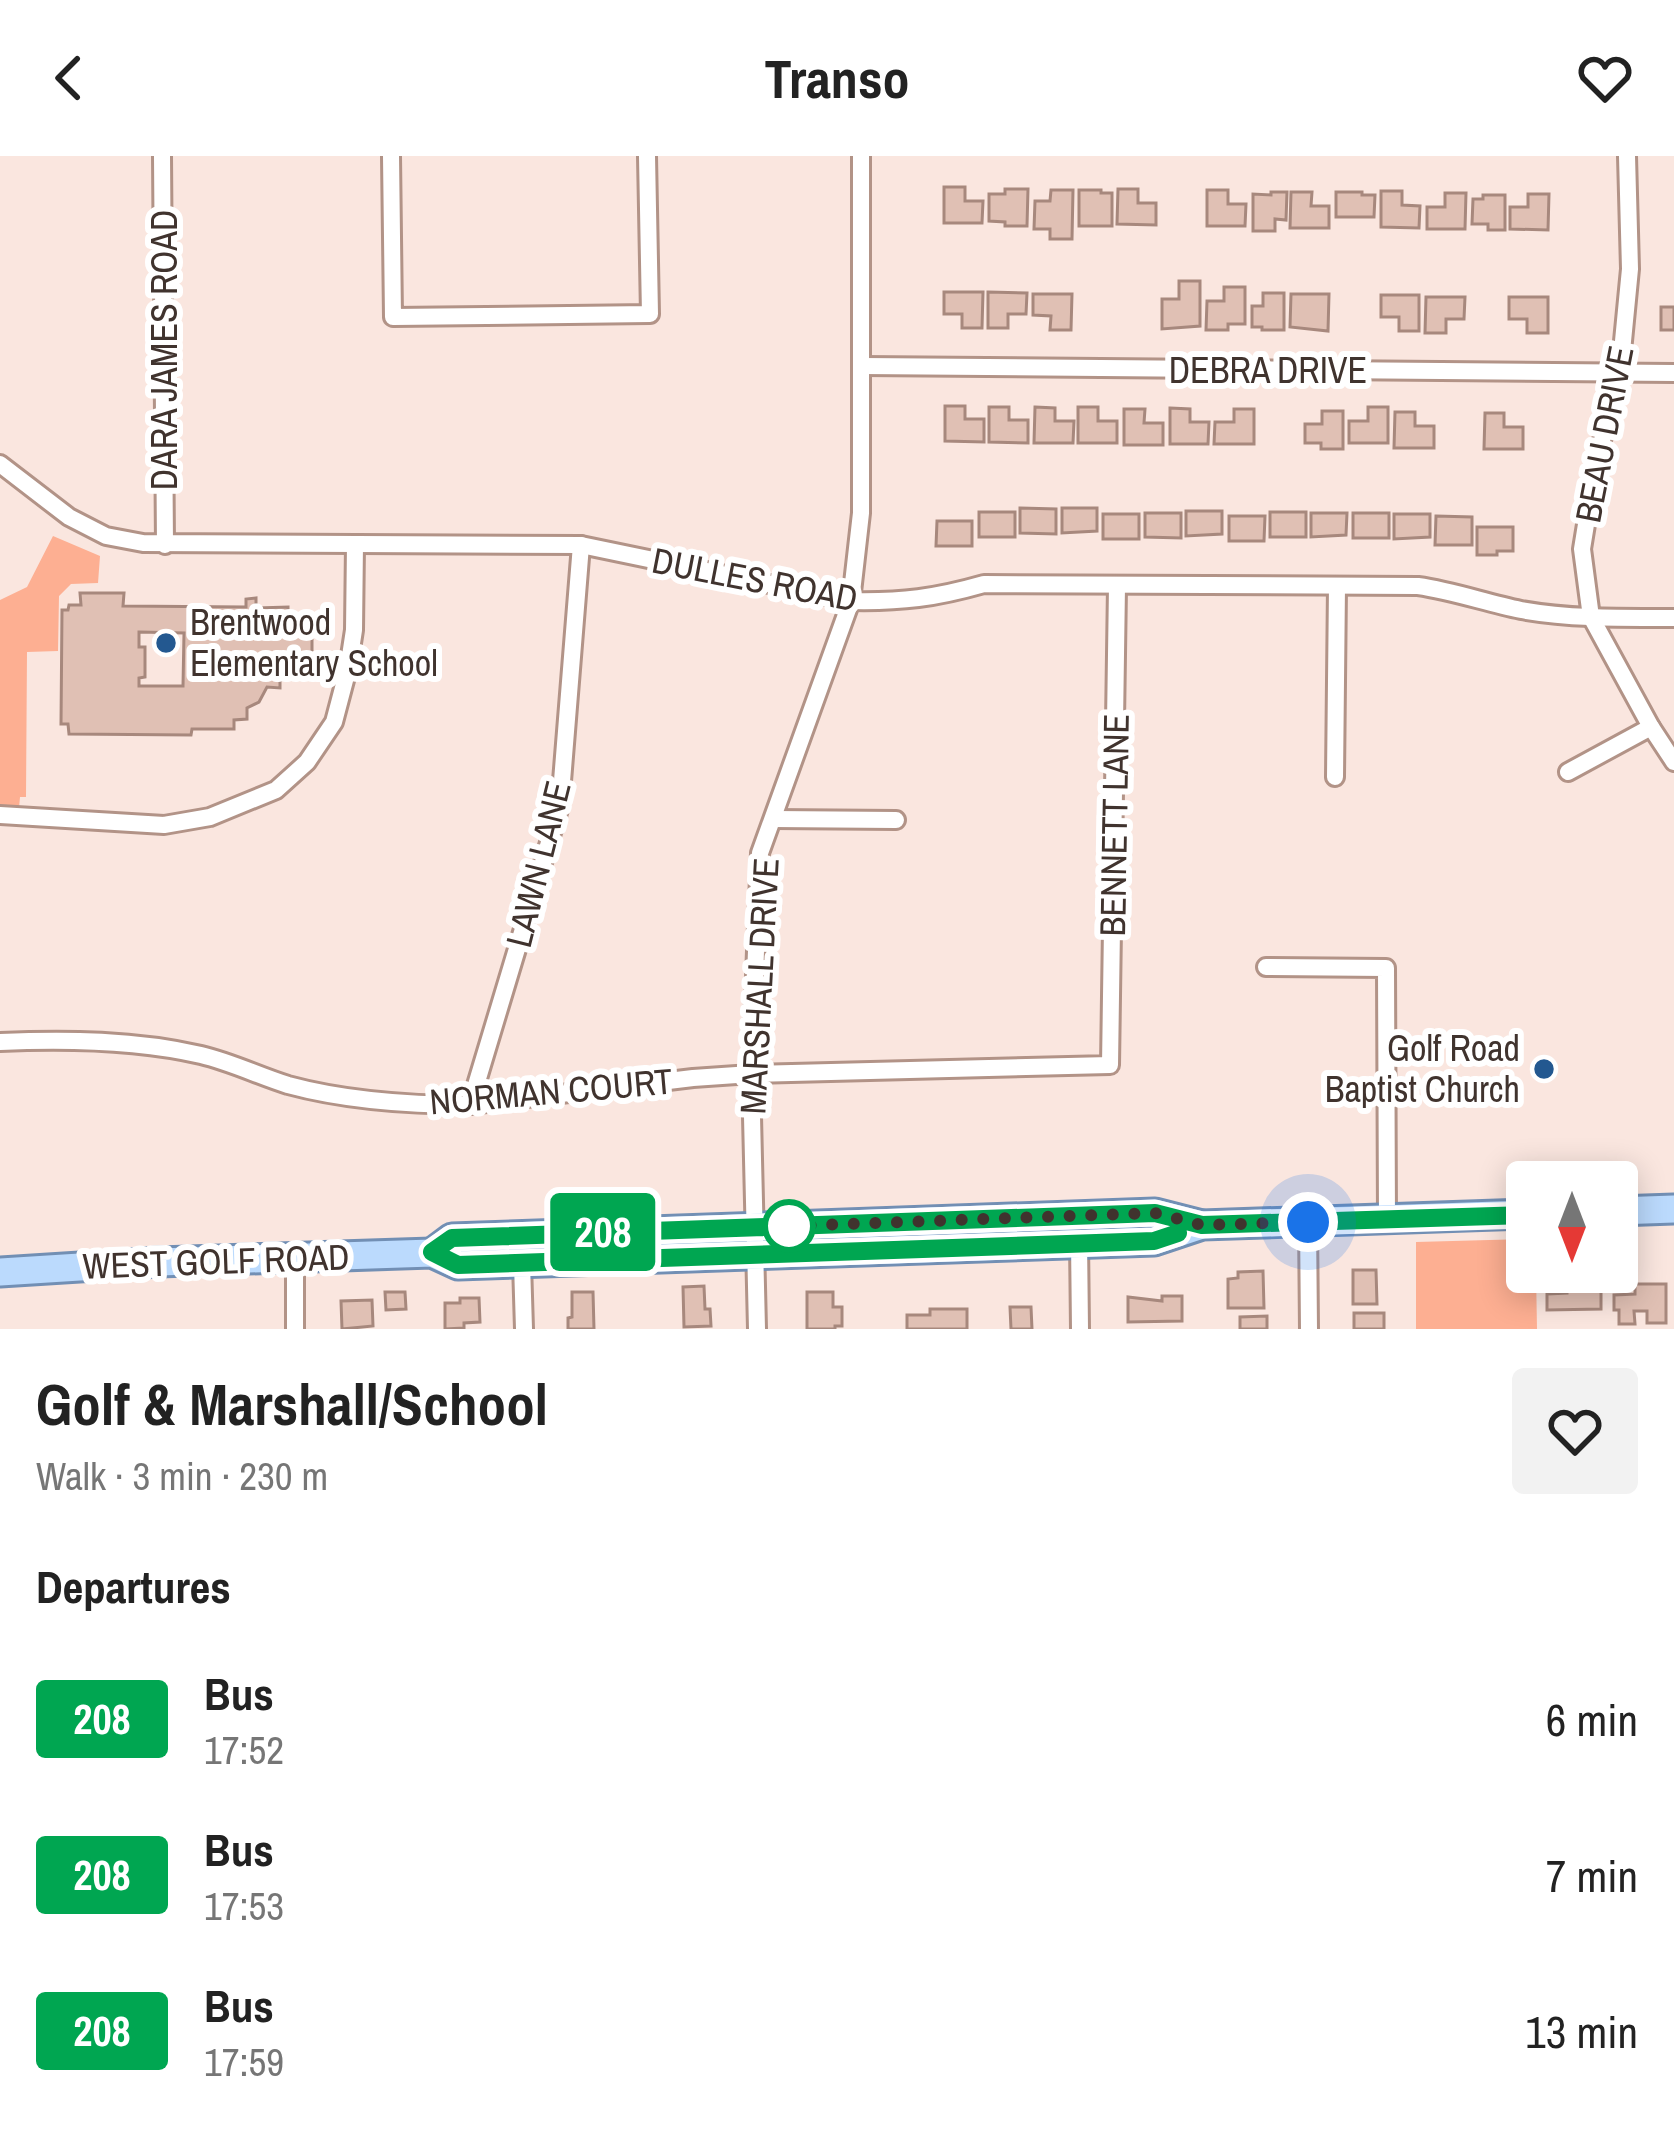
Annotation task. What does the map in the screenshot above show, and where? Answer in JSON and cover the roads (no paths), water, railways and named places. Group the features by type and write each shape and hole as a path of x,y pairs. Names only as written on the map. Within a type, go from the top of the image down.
{"main road":[{"path":"1638,1211 1674,1210"},
{"name":"WEST GOLF ROAD","path":"432,1252 452,1238 756,1241 1079,1230 1154,1241 1202,1225 1506,1215"},
{"name":"WEST GOLF ROAD","path":"0,1272 432,1252 458,1265 522,1263 756,1241"}],"street":[{"name":"DARA JAMES ROAD","path":"163,156 165,544"},
{"path":"391,156 393,317 650,314 646,156"},
{"name":"MARSHALL DRIVE","path":"757,1329 751,1074 760,853 851,601 860,512 861,156"},
{"name":"BEAU DRIVE","path":"1627,156 1630,269 1620,373 1596,463 1582,549 1591,617 1674,762"},
{"name":"DEBRA DRIVE","path":"862,366 1674,373"},
{"name":"DULLES ROAD","path":"0,465 69,517 106,536 165,544 581,544 851,601 932,598 984,584 1337,586 1431,588 1523,610 1674,618"},
{"path":"0,815 164,825 210,817 276,790 307,762 334,722 354,630 356,544"},
{"name":"LAWN LANE","path":"470,1105 560,806 581,544"},
{"name":"BENNETT LANE","path":"1110,1065 1117,586"},
{"path":"1335,777 1337,586"},
{"path":"1568,772 1651,728"},
{"path":"774,819 896,820"},
{"path":"1266,968 1386,968 1387,1219"},
{"name":"NORMAN COURT","path":"0,1042 95,1040 202,1055 337,1097 435,1105 751,1074 1110,1065"},
{"path":"1308,1222 1309,1329"},
{"path":"1079,1230 1080,1329"},
{"path":"295,1257 296,1329"},
{"path":"522,1263 524,1329"}],"place":[{"name":"Brentwood Elementary School","path":"166,643"},
{"name":"Golf Road Baptist Church","path":"1544,1069"}]}
